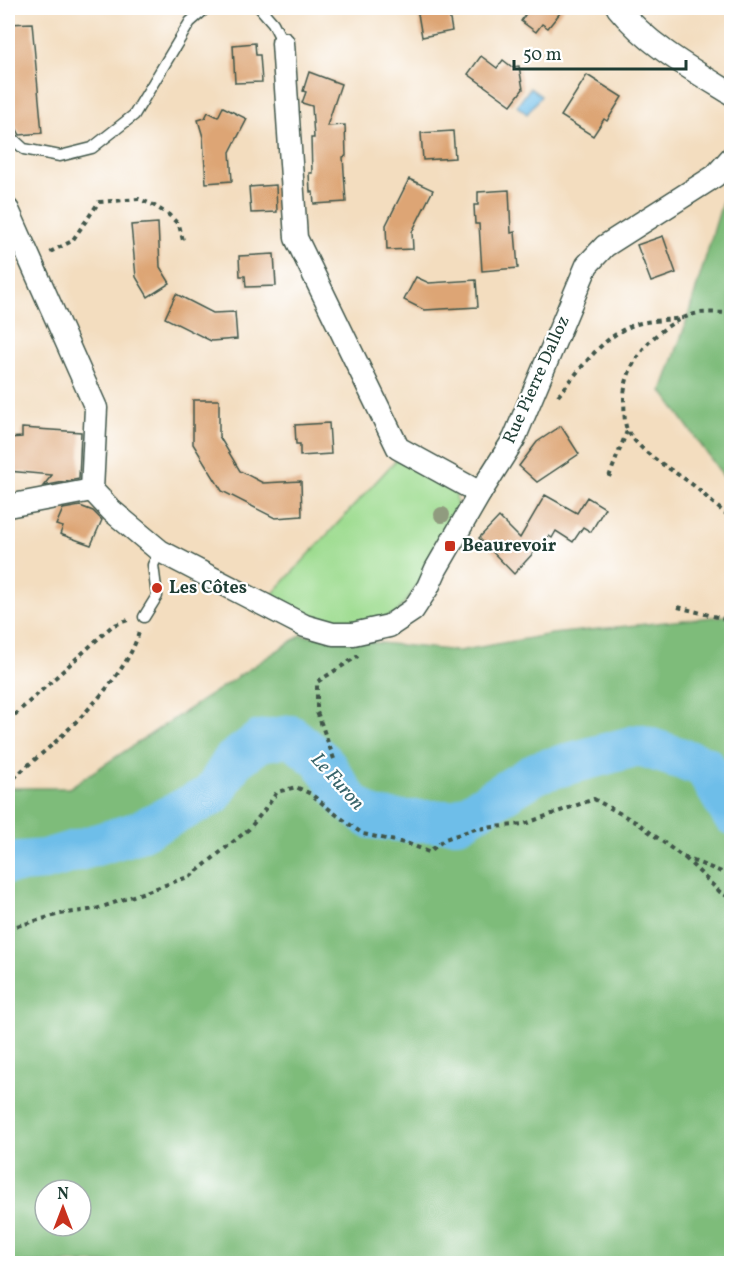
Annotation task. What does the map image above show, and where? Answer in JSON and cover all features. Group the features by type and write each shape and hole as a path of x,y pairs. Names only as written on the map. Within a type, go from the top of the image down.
{"street":[{"path":"618,8 628,21 667,54 732,94"},
{"path":"283,43 296,238 398,448 480,493"},
{"name":"Rue Pierre Dalloz","path":"92,490 112,511 160,551 305,626 333,634 354,634 389,626 413,610 480,493 514,439 587,265 605,246 715,176 732,157"},
{"path":"8,210 96,408 92,490 8,506"}],"lane":[{"path":"8,128 11,137 24,149 60,156 92,148 134,115 190,22 206,8"},
{"path":"260,8 273,23 283,43"},
{"path":"144,617 157,596 153,565 160,551"}],"path":[{"path":"45,255 72,241 99,202 139,199 169,215 179,225 184,244"},
{"path":"555,400 589,359 616,335 639,323 687,317 700,313 732,313"},
{"path":"609,477 627,431 624,393 632,369 650,339 687,317"},
{"path":"627,431 648,454 695,487 719,510 732,518"},
{"path":"678,607 732,621"},
{"path":"8,721 112,626 144,617"},
{"path":"8,785 20,771 52,744 119,674 135,647 144,617"},
{"path":"334,759 317,711 317,682 362,654"},
{"path":"8,926 17,926 60,914 96,909 191,876 249,829 277,792 296,787 311,794 363,834 409,844 429,852 445,839 475,829 524,824 594,799 639,824 683,857 720,892 732,899"},
{"path":"683,857 732,876"}],"green space":[{"path":"731,173 731,487 662,391 685,326"},
{"path":"397,459 452,488 456,494 457,510 422,580 395,615 342,628 267,600"},
{"path":"731,615 731,1263 8,1263 8,788 69,788 301,635 459,651 552,634"}],"water":[{"path":"530,88 541,96 527,114 517,106"}],"building":[{"path":"417,8 448,8 452,31 422,37"},
{"path":"520,8 564,8 548,28 542,24 536,32 521,21 527,12"},
{"path":"32,23 42,133 20,135 14,124 8,64 8,24"},
{"path":"255,43 256,55 260,55 262,82 235,83 233,45"},
{"path":"481,56 497,68 503,60 512,67 519,66 523,89 511,105 468,74"},
{"path":"309,72 341,84 327,126 345,125 346,156 343,157 346,202 314,204 313,192 310,192 311,138 314,138 312,106 302,103"},
{"path":"587,75 622,97 607,121 604,119 593,136 561,116"},
{"path":"223,107 247,119 230,152 232,181 206,183 203,137 198,120 205,118 208,112 218,117"},
{"path":"453,131 455,158 423,160 421,133"},
{"path":"409,179 433,190 412,232 413,249 387,250 386,225"},
{"path":"276,185 277,212 251,213 249,187"},
{"path":"509,190 511,233 515,232 518,268 482,271 479,224 475,224 474,205 478,205 478,192"},
{"path":"158,223 160,267 170,283 148,297 136,277 131,225"},
{"path":"663,236 676,273 651,282 637,245"},
{"path":"274,254 276,286 246,287 245,276 240,276 239,256"},
{"path":"416,277 429,283 476,280 478,307 424,310 404,300"},
{"path":"176,294 213,313 235,312 237,339 211,341 165,318"},
{"path":"193,400 219,400 219,436 240,471 263,483 301,481 302,516 275,518 222,491 193,444"},
{"path":"329,423 331,454 300,456 300,444 296,444 295,425"},
{"path":"561,426 579,454 537,482 519,466 537,442"},
{"path":"22,428 81,432 79,479 43,486 52,475 8,471 8,438 22,437"},
{"path":"545,495 577,513 587,497 605,508 591,532 583,527 573,542 556,531 552,538 549,536 514,574 479,538 499,517 520,538"},
{"path":"80,506 93,511 102,520 91,545 60,534 63,527 56,525 63,509"}],"waterway":[{"name":"Le Furon","path":"8,863 45,860 136,833 212,795 233,761 260,741 291,736 323,762 348,800 371,818 401,821 458,821 538,772 639,745 704,766 732,814"}],"place":[{"name":"Beaurevoir","path":"450,546"},
{"name":"Les Côtes","path":"157,588"}]}
